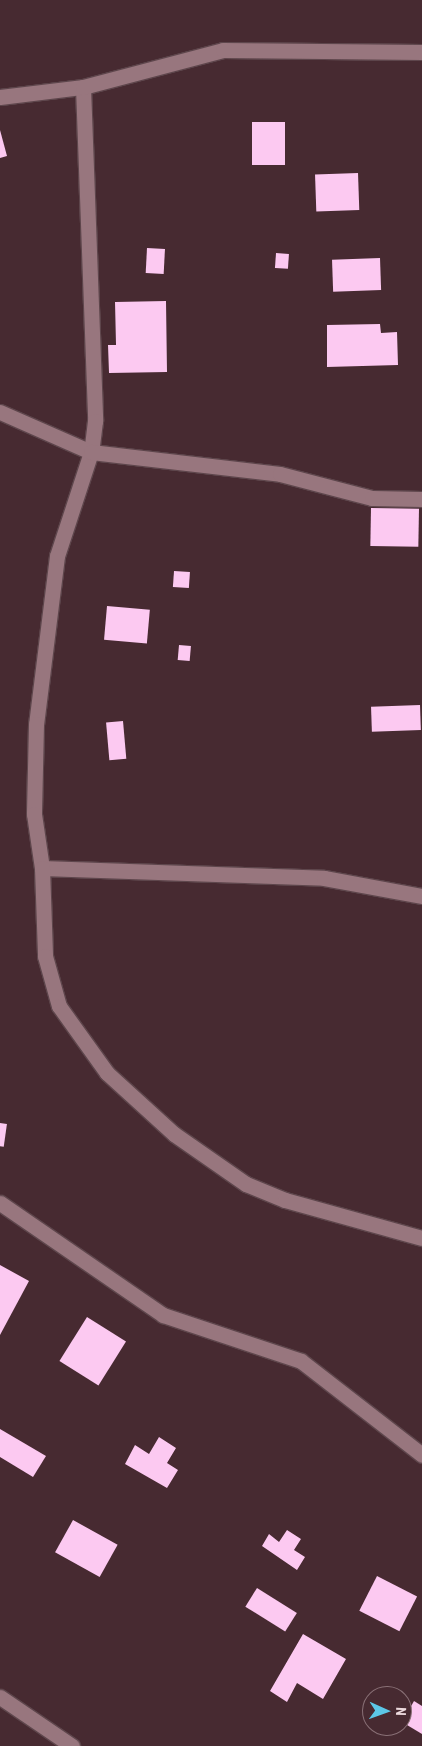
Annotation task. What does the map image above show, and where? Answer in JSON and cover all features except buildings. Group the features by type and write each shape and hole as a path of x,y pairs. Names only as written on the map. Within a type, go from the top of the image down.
{"lane":[{"path":"0,97 83,87 224,50 422,52"},
{"path":"83,87 96,422 91,452 57,556 37,714 34,814 42,868 45,956 59,1006 107,1073 174,1134 246,1184 285,1200 422,1238"},
{"path":"0,412 91,452 280,474 372,498 422,498"},
{"path":"42,868 324,878 422,896"},
{"path":"0,1203 163,1315 197,1330 257,1343 301,1361 422,1455"},
{"path":"0,1697 72,1746"}]}
